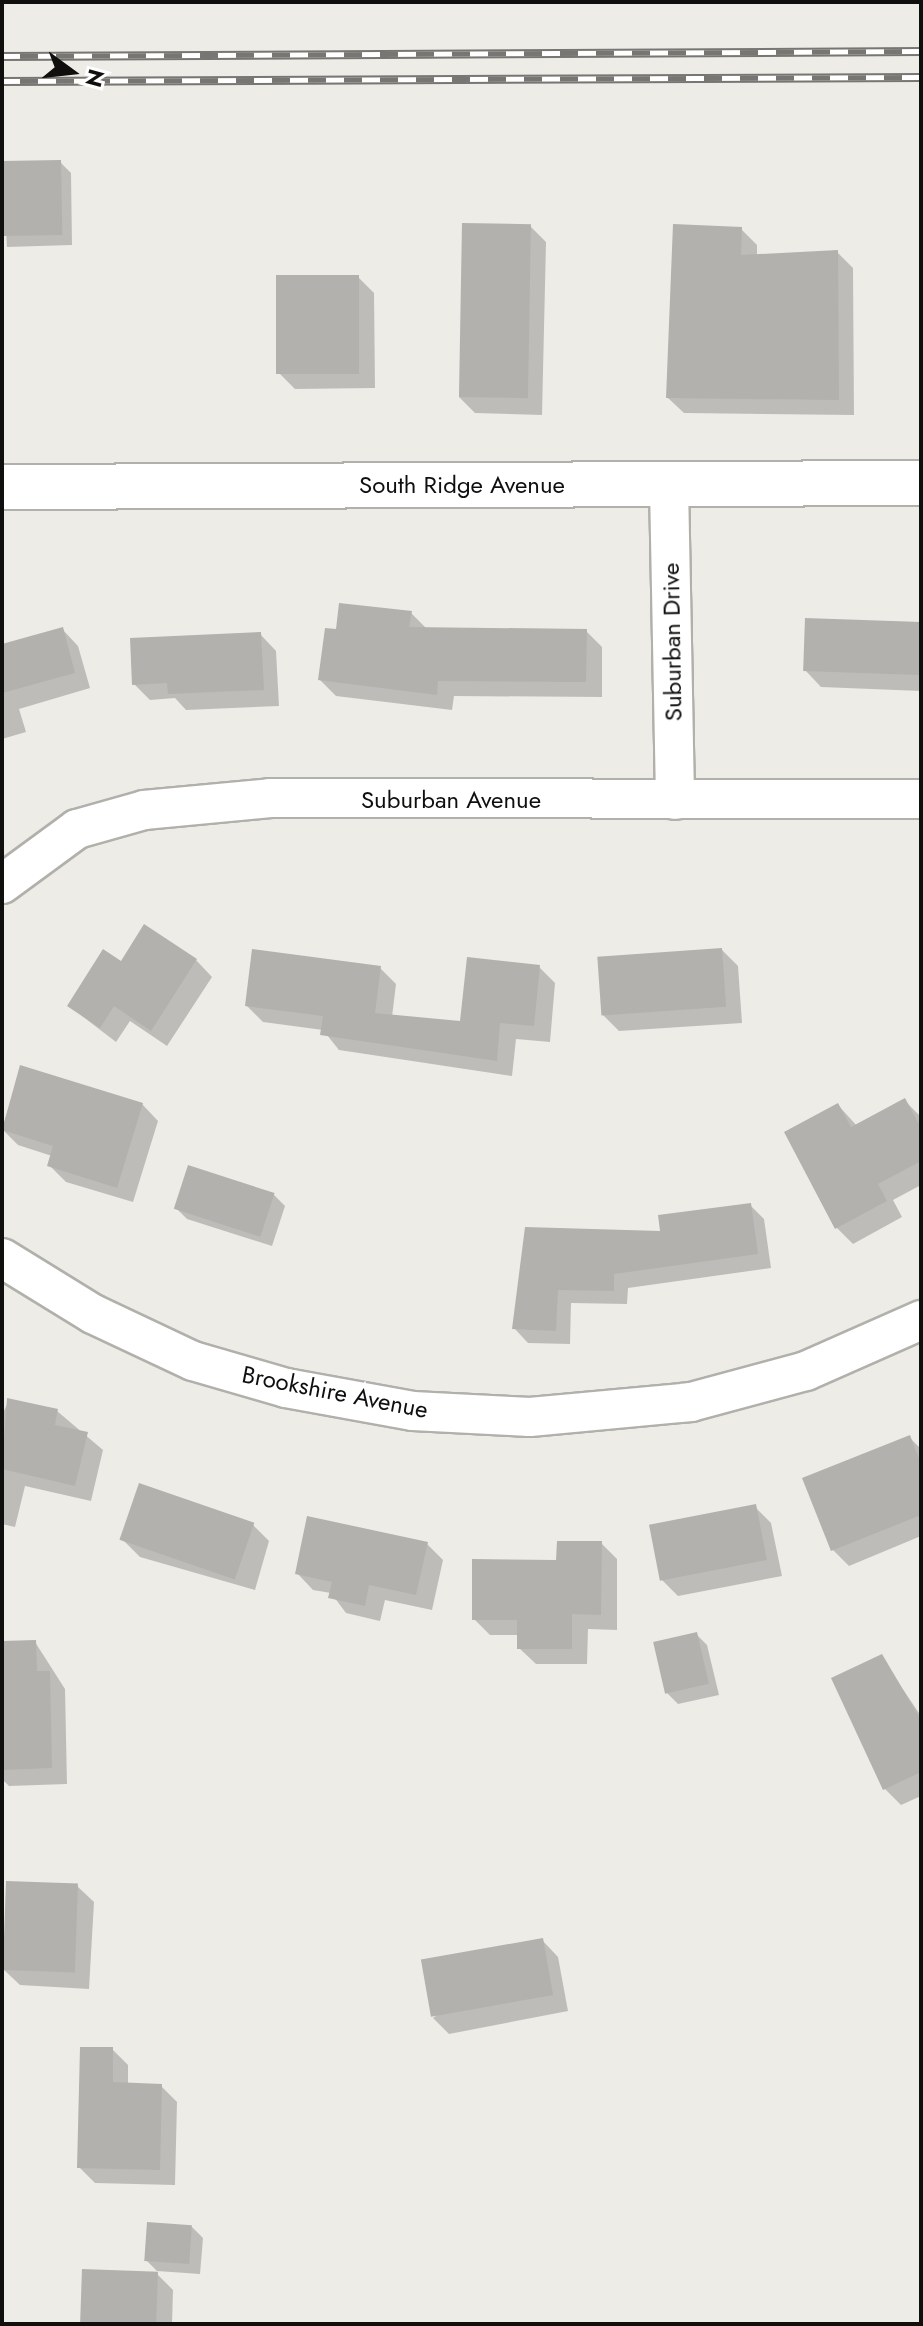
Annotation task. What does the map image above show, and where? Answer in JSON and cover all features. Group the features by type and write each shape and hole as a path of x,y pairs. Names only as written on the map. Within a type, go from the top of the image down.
{"street":[{"name":"South Ridge Avenue","path":"2,487 921,483"},
{"name":"Suburban Drive","path":"669,485 675,800"},
{"name":"Suburban Avenue","path":"2,884 77,829 144,810 270,798 921,799"},
{"name":"Brookshire Avenue","path":"2,1258 93,1314 193,1361 286,1388 413,1411 530,1417 691,1402 806,1371 921,1320"}],"building":[{"path":"61,160 62,235 3,236 2,161"},
{"path":"462,223 531,224 528,398 459,397"},
{"path":"673,224 742,227 741,255 838,250 839,400 666,398"},
{"path":"276,275 359,275 359,374 276,374"},
{"path":"339,603 412,611 409,627 587,629 586,682 438,681 437,695 318,680 325,628 336,629"},
{"path":"805,618 921,622 919,675 803,671"},
{"path":"63,627 75,673 2,693 2,644"},
{"path":"261,632 264,690 168,694 167,683 132,685 130,638"},
{"path":"144,924 197,959 151,1031 114,1006 100,1028 67,1006 103,949 121,961"},
{"path":"722,948 726,1007 601,1016 597,957"},
{"path":"252,949 381,966 375,1013 460,1021 467,957 540,965 534,1026 500,1023 497,1061 320,1035 323,1016 245,1006"},
{"path":"20,1065 143,1103 117,1188 47,1166 53,1146 2,1130"},
{"path":"905,1098 921,1128 921,1161 878,1184 887,1201 835,1229 784,1132 838,1103 851,1127"},
{"path":"188,1165 275,1193 260,1237 174,1209"},
{"path":"751,1203 758,1254 614,1274 614,1291 558,1290 556,1331 512,1329 525,1227 660,1231 658,1215"},
{"path":"7,1398 58,1409 55,1425 88,1432 75,1486 2,1469"},
{"path":"910,1435 921,1464 921,1515 831,1551 802,1478"},
{"path":"139,1483 254,1523 235,1579 119,1540"},
{"path":"756,1504 767,1560 660,1581 649,1525"},
{"path":"307,1516 428,1542 416,1595 369,1585 365,1606 328,1598 332,1582 295,1574"},
{"path":"557,1541 602,1541 601,1615 572,1614 572,1649 517,1649 517,1620 472,1620 472,1559 556,1560"},
{"path":"697,1632 709,1684 665,1694 653,1642"},
{"path":"36,1640 37,1671 50,1671 52,1768 2,1770 2,1641"},
{"path":"882,1654 921,1720 921,1772 883,1790 831,1678"},
{"path":"6,1881 78,1884 75,1972 3,1970"},
{"path":"543,1938 553,1995 431,2017 421,1960"},
{"path":"80,2047 113,2047 113,2082 162,2084 160,2170 77,2168"},
{"path":"147,2222 192,2225 189,2264 144,2261"},
{"path":"82,2269 158,2272 156,2324 80,2324"}],"railway":[{"path":"2,56 921,51"},
{"path":"2,81 921,77"}]}
